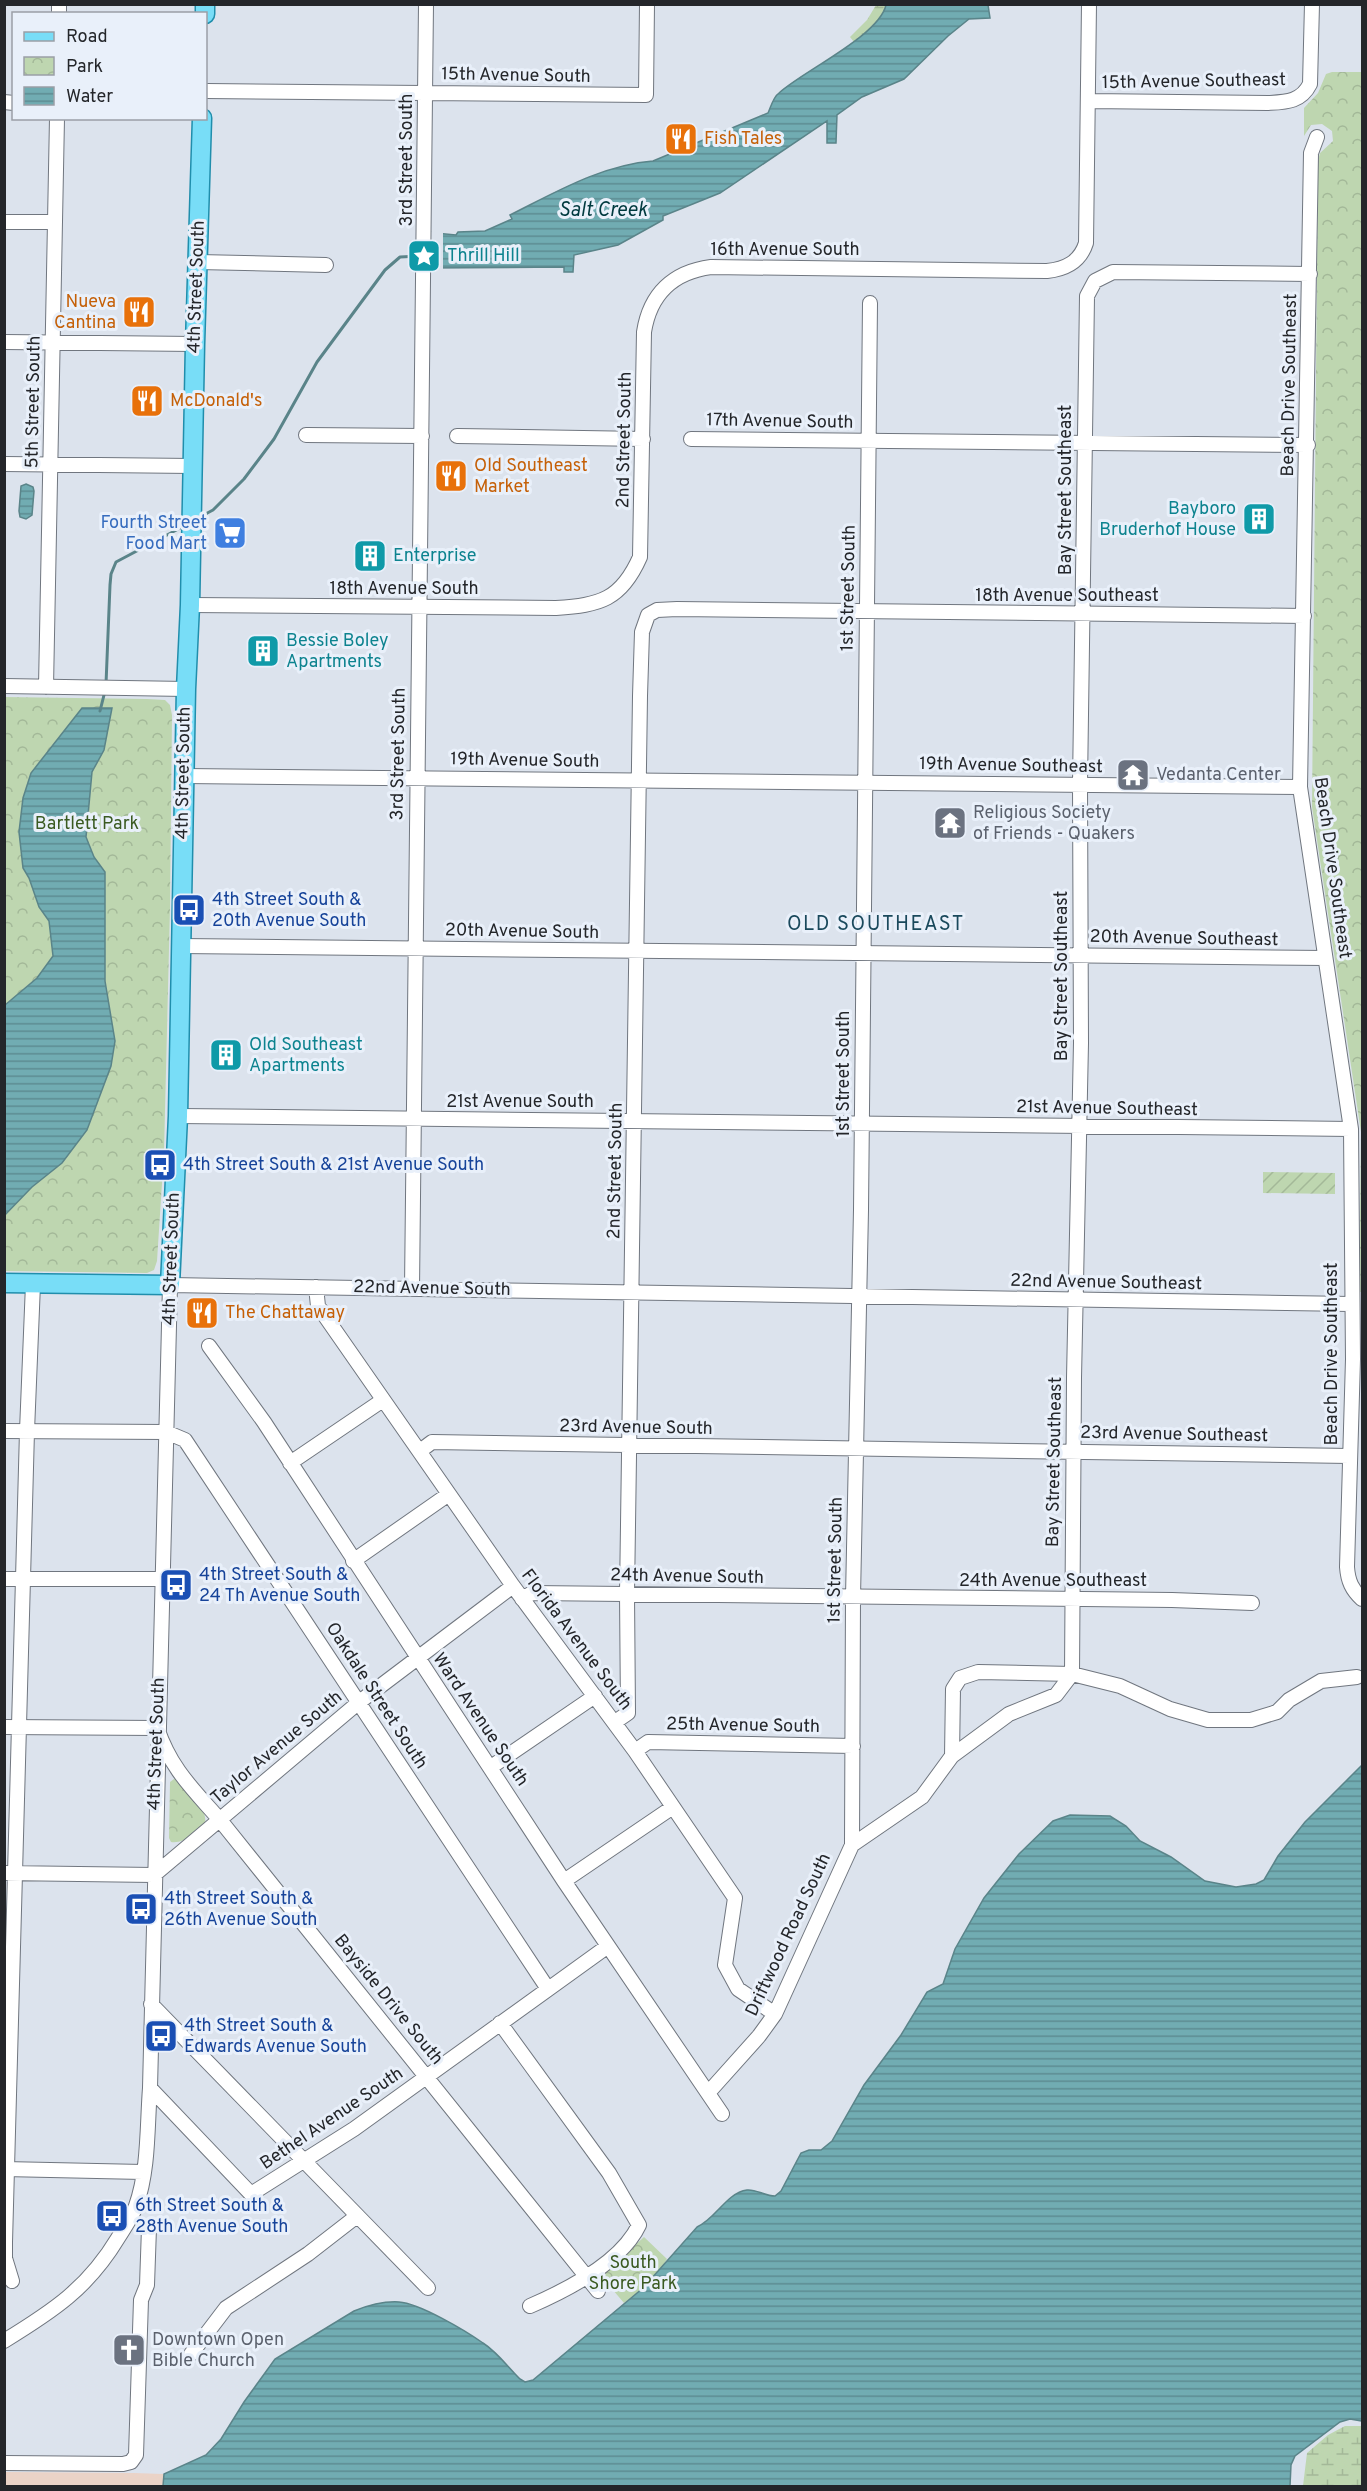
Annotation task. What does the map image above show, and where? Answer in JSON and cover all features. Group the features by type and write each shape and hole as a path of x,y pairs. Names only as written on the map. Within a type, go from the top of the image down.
{"main road":[{"name":"4th Street South","path":"170,1285 178,1116 186,689 192,540 202,120"},
{"name":"22nd Avenue South","path":"4,1283 170,1285"}],"street":[{"name":"3rd Street South","path":"412,1288 426,4"},
{"name":"15th Avenue South","path":"207,91 646,95 647,4"},
{"path":"1089,4 1089,101"},
{"name":"15th Avenue Southeast","path":"1089,101 1268,103 1300,97 1310,84 1312,4"},
{"name":"16th Avenue South","path":"668,284 690,271 711,267 1047,271 1066,267 1084,252 1086,243 1089,101"},
{"name":"5th Street South","path":"46,687 57,120"},
{"name":"Beach Drive Southeast","path":"1317,137 1311,153 1308,445 1300,787 1350,1129 1351,1304 1358,1359 1349,1456 1347,1567 1351,1585 1362,1599"},
{"path":"4,222 55,222"},
{"path":"198,261 326,265"},
{"name":"Bay Street Southeast","path":"1072,1674 1071,1600 1081,1043 1079,956 1084,442 1089,289 1104,274 1113,272 1310,274"},
{"name":"2nd Street South","path":"614,595 632,576 640,557 646,319 653,301 668,284"},
{"name":"1st Street South","path":"852,1845 853,1597 860,1296 870,303"},
{"path":"4,342 195,344"},
{"path":"306,435 422,435"},
{"path":"457,436 643,439"},
{"name":"17th Avenue South","path":"691,439 1308,445"},
{"path":"4,464 193,466"},
{"name":"18th Avenue South","path":"190,605 564,608 598,603 614,595"},
{"name":"2nd Street South","path":"615,1722 628,1713 627,1594 642,632 648,615 657,610 867,612"},
{"name":"18th Avenue Southeast","path":"867,612 1304,616"},
{"path":"4,686 186,689"},
{"name":"19th Avenue South","path":"185,776 866,782"},
{"name":"19th Avenue Southeast","path":"866,782 1300,787"},
{"name":"20th Avenue South","path":"180,946 863,954"},
{"name":"20th Avenue Southeast","path":"863,954 1325,958"},
{"name":"21st Avenue South","path":"178,1116 862,1124"},
{"name":"21st Avenue Southeast","path":"862,1124 1350,1129"},
{"path":"12,2281 5,2258 12,1728 23,1579 33,1284"},
{"name":"22nd Avenue South","path":"170,1285 860,1296"},
{"name":"4th Street South","path":"4,2341 69,2299 91,2277 109,2253 136,2206 143,2172 150,2088 157,1728 170,1285"},
{"name":"Florida Avenue South","path":"316,1287 318,1306 522,1599 615,1722 735,1898 725,1965 738,1989 775,2014"},
{"name":"22nd Avenue Southeast","path":"860,1296 1351,1304"},
{"name":"Ward Avenue South","path":"209,1346 290,1463 416,1658 492,1767 564,1881 722,2114"},
{"path":"290,1463 383,1400"},
{"path":"4,1431 166,1432"},
{"name":"Oakdale Street South","path":"166,1432 185,1440 548,1989"},
{"name":"23rd Avenue South","path":"420,1451 432,1442 855,1450"},
{"name":"23rd Avenue Southeast","path":"855,1450 1349,1456"},
{"path":"353,1561 449,1494"},
{"path":"4,1579 163,1579"},
{"name":"Taylor Avenue South","path":"154,1875 358,1703 513,1586"},
{"name":"24th Avenue South","path":"522,1599 532,1593 853,1597"},
{"name":"24th Avenue Southeast","path":"853,1597 1252,1603"},
{"path":"952,1756 953,1689 960,1678 978,1672 1072,1674 1120,1686 1170,1709 1208,1720 1251,1720 1277,1712 1289,1700 1321,1681 1357,1677"},
{"path":"852,1845 922,1797 952,1756 1009,1714 1056,1695 1072,1674"},
{"path":"492,1767 595,1696"},
{"path":"12,1728 157,1728"},
{"name":"Bayside Drive South","path":"157,1728 171,1761 598,2290"},
{"name":"25th Avenue South","path":"635,1751 648,1742 853,1746"},
{"path":"564,1881 673,1807"},
{"name":"Driftwood Road South","path":"708,2093 759,2036 775,2014 852,1845"},
{"path":"10,1873 154,1875"},
{"name":"Bethel Avenue South","path":"150,2088 251,2194 303,2162 608,1946"},
{"path":"152,2004 303,2162 428,2288"},
{"path":"500,2023 609,2173 639,2225 632,2240 587,2277 530,2306"},
{"path":"6,2169 143,2172"},
{"path":"191,2354 226,2308 308,2254 357,2216"},
{"path":"4,2463 123,2464 131,2462 136,2454 141,2300 147,2285 149,2228"}],"shaded area":[{"path":"5,2472 164,2474 163,2486 5,2486"}],"green space":[{"path":"876,5 891,5 887,20 854,42 850,37 867,20"},
{"path":"1362,72 1362,1292 1359,1292 1361,1132 1312,807 1318,161 1320,153 1333,141 1332,131 1322,124 1311,125 1304,136 1304,108 1318,93 1326,74"},
{"name":"Bartlett Park","path":"5,697 147,699 165,700 170,705 172,715 170,908 164,1152 157,1261 154,1270 147,1273 5,1271"},
{"path":"1263,1172 1335,1173 1335,1194 1263,1193"},
{"path":"174,1779 179,1780 197,1800 204,1812 205,1824 185,1839 171,1842 169,1838 170,1782"},
{"name":"South Shore Park","path":"644,2237 667,2259 653,2278 624,2303 601,2276"},
{"path":"1345,2426 1362,2426 1362,2486 1303,2486 1307,2453 1328,2435"}],"water":[{"name":"Salt Creek","path":"886,5 988,5 990,18 969,19 904,79 862,97 837,115 836,143 827,143 827,121 720,193 663,216 663,220 618,245 574,255 573,272 564,272 564,267 424,268 425,232 456,235 458,232 485,231 512,219 510,215 580,181 616,168 653,161 768,113 777,95 870,29"},
{"path":"26,484 33,487 34,491 32,515 26,519 20,517 19,511 21,486"},
{"path":"82,708 112,708 104,750 92,772 86,837 94,857 105,872 105,981 115,1041 111,1066 87,1130 62,1163 32,1187 5,1215 5,1005 37,978 53,956 49,921 39,907 23,868 19,832 23,798 31,773"},
{"path":"1362,1765 1362,2421 1350,2419 1340,2422 1295,2456 1291,2465 1290,2486 163,2486 164,2474 206,2455 221,2439 275,2359 354,2311 371,2305 399,2302 430,2312 488,2347 520,2379 525,2382 533,2380 643,2288 697,2227 733,2196 750,2190 775,2196 781,2191 801,2153 821,2150 832,2141 864,2085 901,2035 927,1992 943,1984 955,1949 984,1898 1019,1854 1053,1821 1070,1815 1110,1816 1126,1826 1140,1841 1171,1857 1205,1881 1236,1887 1256,1884 1264,1880 1278,1856 1305,1822"}],"pier":[{"path":"422,232 443,232 443,271 424,271"}],"waterway":[{"path":"198,518 213,510 244,479 274,439 317,362 385,270 400,257 420,256"},
{"path":"106,684 110,585 111,574 116,562 184,526"},
{"path":"100,711 105,691"}],"place":[{"name":"Fish Tales","path":"681,139"},
{"name":"Thrill Hill","path":"424,256"},
{"name":"Nueva Cantina","path":"139,312"},
{"name":"McDonald's","path":"147,401"},
{"name":"Old Southeast Market","path":"451,476"},
{"name":"Bayboro Bruderhof House","path":"1259,519"},
{"name":"Fourth Street Food Mart","path":"230,533"},
{"name":"Enterprise","path":"370,556"},
{"name":"Bessie Boley Apartments","path":"263,651"},
{"name":"Vedanta Center","path":"1133,775"},
{"name":"Religious Society of Friends - Quakers","path":"950,823"},
{"name":"4th Street South & 20th Avenue South","path":"189,910"},
{"name":"Old Southeast Apartments","path":"226,1055"},
{"name":"4th Street South & 21st Avenue South","path":"160,1165"},
{"name":"The Chattaway","path":"202,1313"},
{"name":"4th Street South & 24 Th Avenue South","path":"176,1585"},
{"name":"4th Street South & 26th Avenue South","path":"141,1909"},
{"name":"4th Street South & Edwards Avenue South","path":"161,2036"},
{"name":"6th Street South & 28th Avenue South","path":"112,2216"},
{"name":"Downtown Open Bible Church","path":"129,2350"}],"district":[{"name":"OLD SOUTHEAST","path":"876,925"}]}
